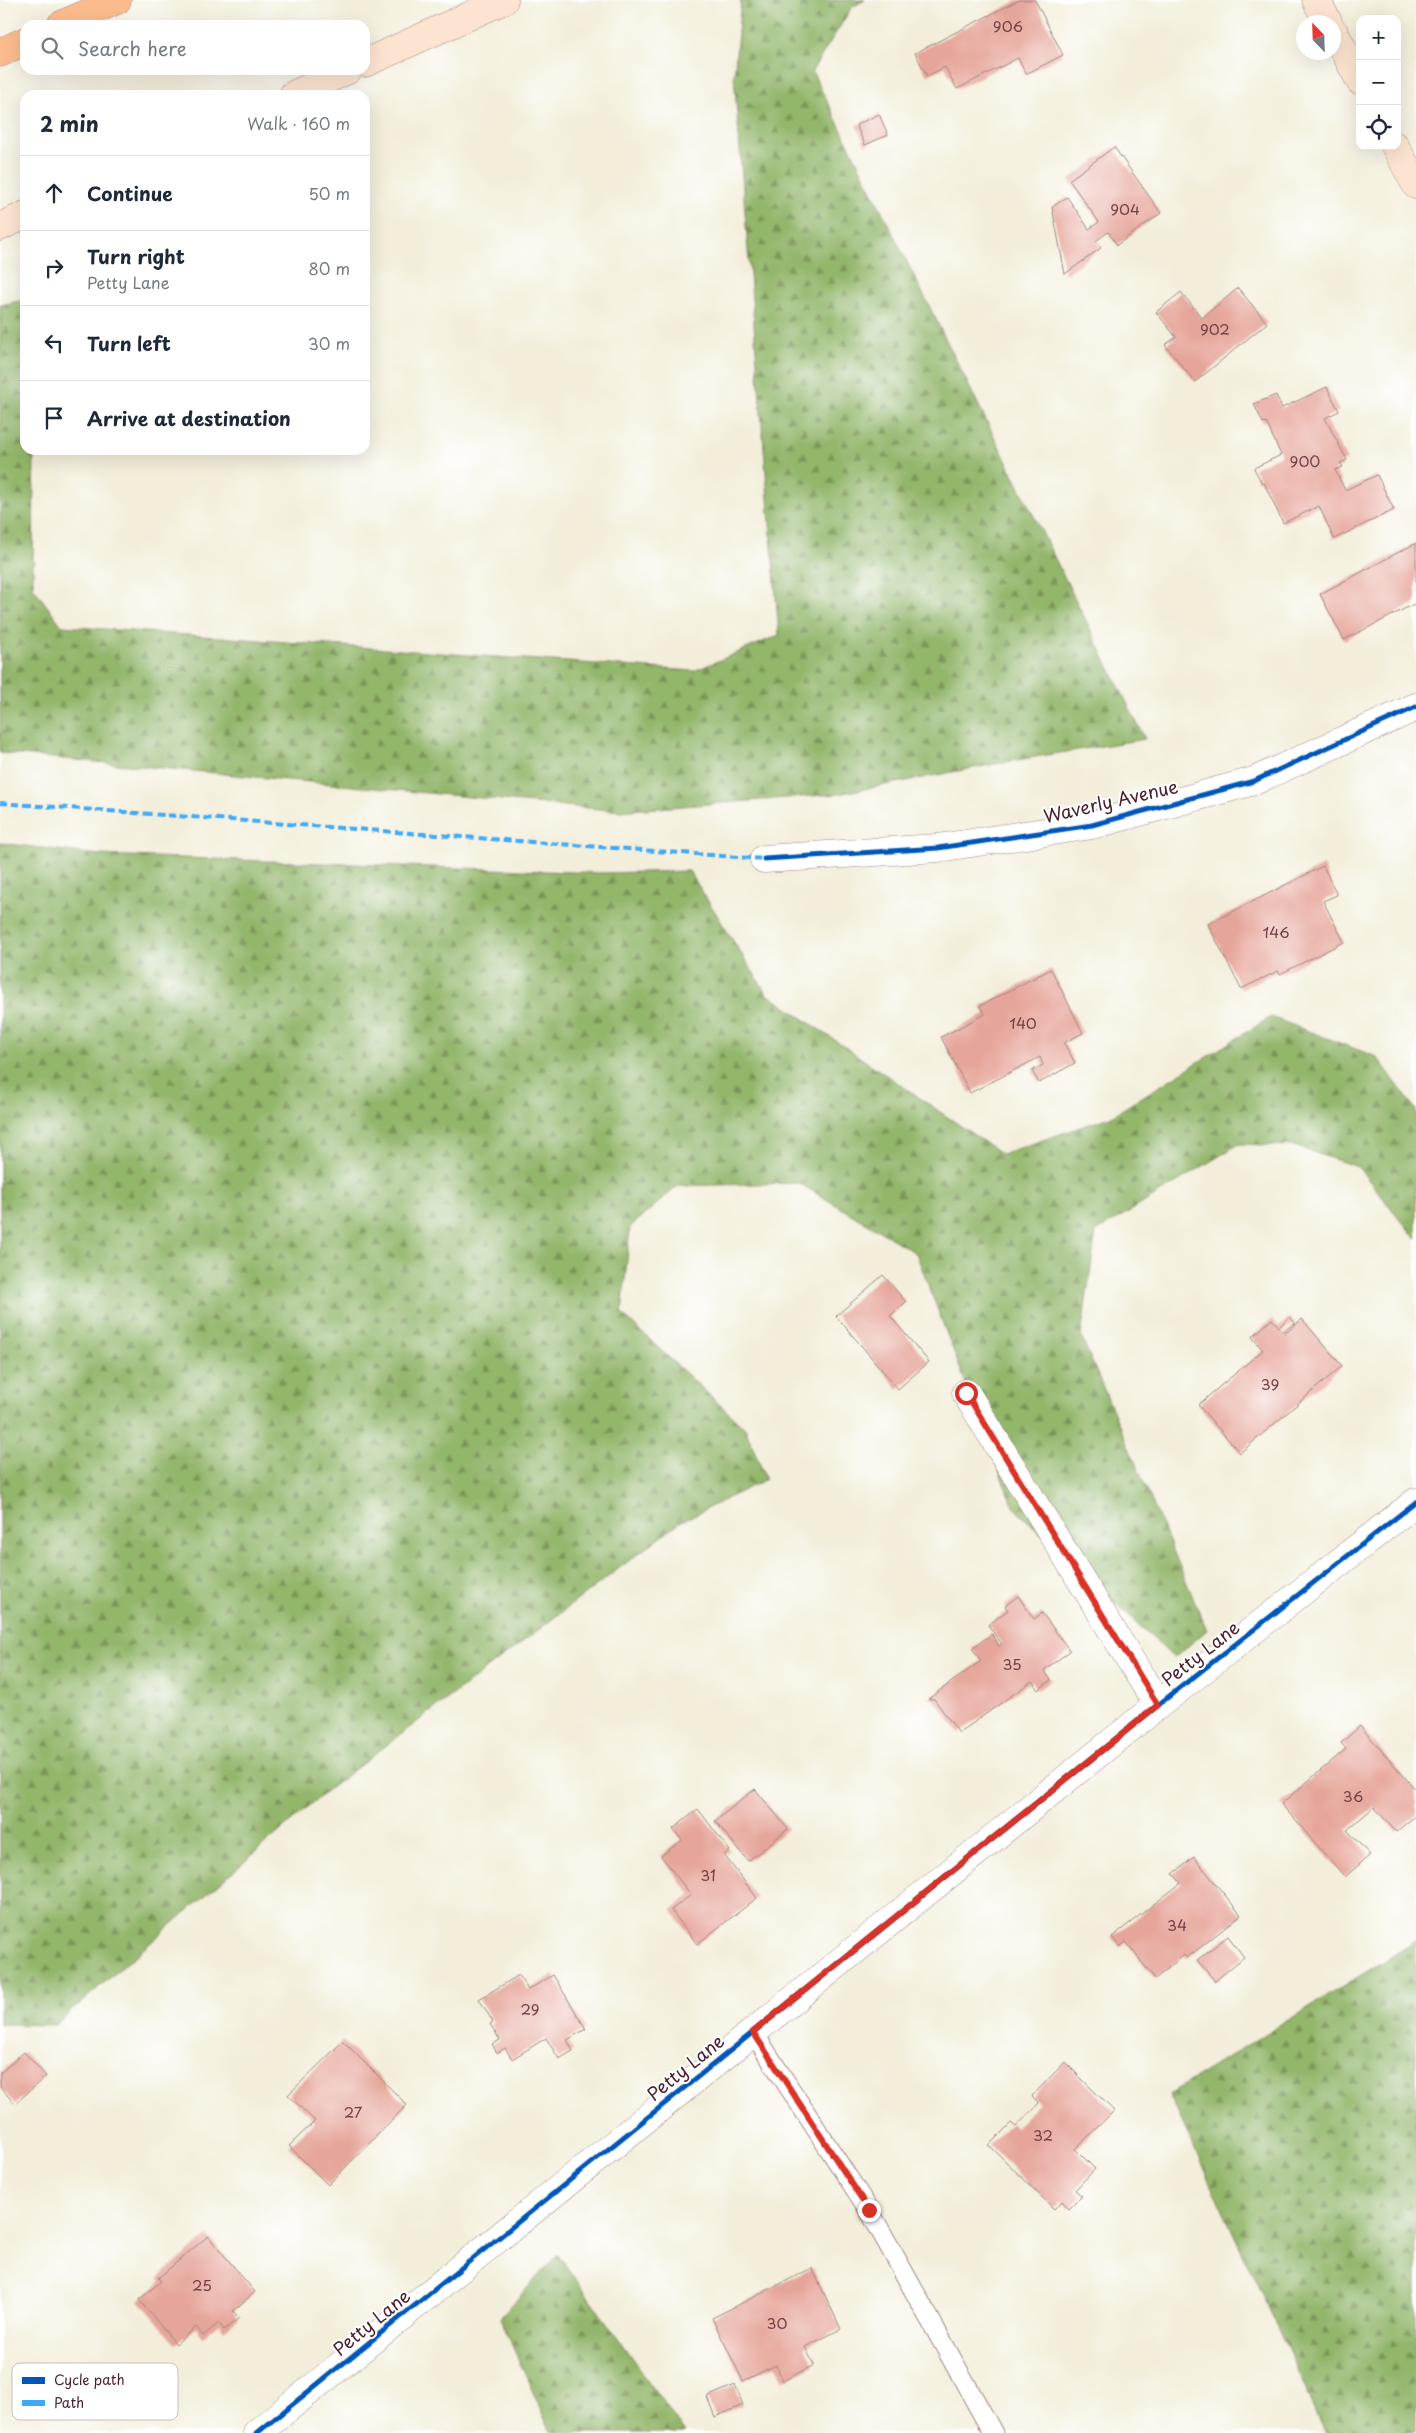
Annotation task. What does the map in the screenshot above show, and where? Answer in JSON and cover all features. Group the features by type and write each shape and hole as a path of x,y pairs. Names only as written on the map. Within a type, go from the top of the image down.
{"highway":[{"path":"72,20 117,0"},
{"path":"0,53 20,43"}],"main road":[{"path":"370,61 504,0"},
{"path":"1316,0 1324,15"},
{"path":"1341,45 1356,73"},
{"path":"304,90 337,75"},
{"path":"1397,150 1416,185"},
{"path":"0,227 20,217"}],"street":[{"name":"Waverly Avenue","path":"764,859 938,848 1092,824 1254,781 1416,707"},
{"path":"966,1393 1158,1705"},
{"name":"Petty Lane","path":"257,2433 1158,1705 1416,1502"}],"lane":[{"path":"753,2032 869,2210 993,2433"}],"green space":[{"path":"741,0 865,0 852,7 812,71 1145,739 1005,762 838,794 619,811 0,753 0,305 20,301 20,455 34,455 33,587 62,626 694,671 779,635 734,76"},
{"path":"0,843 100,855 600,873 689,871 767,994 1002,1154 1110,1117 1271,1017 1377,1057 1416,1110 1416,1239 1358,1167 1294,1146 1239,1144 1096,1232 1081,1336 1207,1630 1174,1658 1013,1507 916,1253 799,1183 678,1186 630,1227 622,1314 745,1428 766,1479 680,1522 329,1789 55,2025 0,2024"},
{"path":"1416,1941 1416,2433 1326,2433 1169,2094"},
{"path":"558,2254 685,2433 551,2433 500,2318"}],"building":[{"path":"1019,0 1035,0 1063,55 1026,74 1018,58 957,89 945,67 927,76 915,53"},
{"path":"879,114 888,135 865,145 856,125"},
{"path":"1114,147 1161,213 1117,245 1108,232 1096,241 1101,248 1065,274 1052,207 1067,197 1089,229 1099,222 1069,180"},
{"path":"1238,288 1267,323 1195,382 1165,345 1176,337 1156,312 1181,292 1202,318"},
{"path":"1327,387 1339,411 1325,418 1347,460 1340,463 1343,467 1335,470 1345,490 1377,475 1394,510 1334,539 1319,506 1283,523 1264,483 1262,484 1254,468 1281,455 1266,422 1263,423 1254,404 1276,395 1282,408"},
{"path":"1416,543 1416,603 1344,640 1320,594"},
{"path":"1323,866 1337,895 1323,901 1344,942 1280,974 1278,971 1241,989 1208,924"},
{"path":"1051,969 1083,1033 1064,1043 1075,1063 1039,1083 1032,1071 1043,1065 1040,1057 970,1093 941,1037 985,1014 980,1006"},
{"path":"883,1275 906,1302 890,1316 929,1362 898,1389 836,1316"},
{"path":"1290,1317 1295,1323 1283,1332 1285,1334 1302,1319 1342,1366 1240,1453 1198,1405 1263,1350 1252,1337 1272,1319 1279,1327"},
{"path":"1018,1596 1034,1619 1042,1613 1070,1651 1044,1670 1051,1680 1038,1690 1032,1681 959,1733 934,1699 928,1699 981,1661 972,1648 992,1634 999,1646 1002,1644 988,1625 1008,1610 1005,1606"},
{"path":"1360,1726 1416,1790 1416,1815 1396,1832 1374,1807 1347,1830 1370,1855 1345,1877 1281,1804 1346,1749 1341,1743"},
{"path":"755,1789 788,1829 748,1861 715,1821"},
{"path":"698,1809 730,1851 724,1855 757,1898 697,1944 671,1910 691,1895 661,1856 682,1840 673,1829"},
{"path":"1194,1857 1241,1915 1187,1958 1184,1955 1155,1979 1126,1942 1120,1947 1112,1937 1181,1883 1173,1874"},
{"path":"1228,1936 1244,1957 1215,1981 1197,1960"},
{"path":"519,1975 528,1990 553,1975 586,2029 567,2040 573,2051 559,2059 546,2038 512,2059 505,2048 497,2053 492,2044 500,2040 490,2024 493,2022 479,1999"},
{"path":"343,2041 407,2105 328,2185 289,2146 315,2121 288,2095"},
{"path":"24,2052 46,2076 15,2104 0,2087 0,2073"},
{"path":"1065,2062 1114,2111 1075,2149 1095,2169 1075,2190 1082,2196 1069,2209 1062,2201 1054,2209 989,2145 1011,2123 1016,2127 1039,2103 1032,2096"},
{"path":"208,2236 255,2292 233,2311 239,2318 224,2330 219,2323 203,2336 196,2327 176,2344 139,2300 161,2281 158,2278"},
{"path":"812,2268 841,2329 805,2347 814,2365 783,2381 776,2365 743,2381 712,2318"},
{"path":"735,2385 743,2405 715,2417 707,2397"}],"marked path":[{"path":"0,803 764,859"}],"cycle path":[{"path":"764,859 938,848 1092,825 1254,781 1416,707"},
{"path":"257,2433 1158,1705 1416,1502"}],"route":[{"path":"869,2210 753,2032 1158,1705 966,1393"}]}
